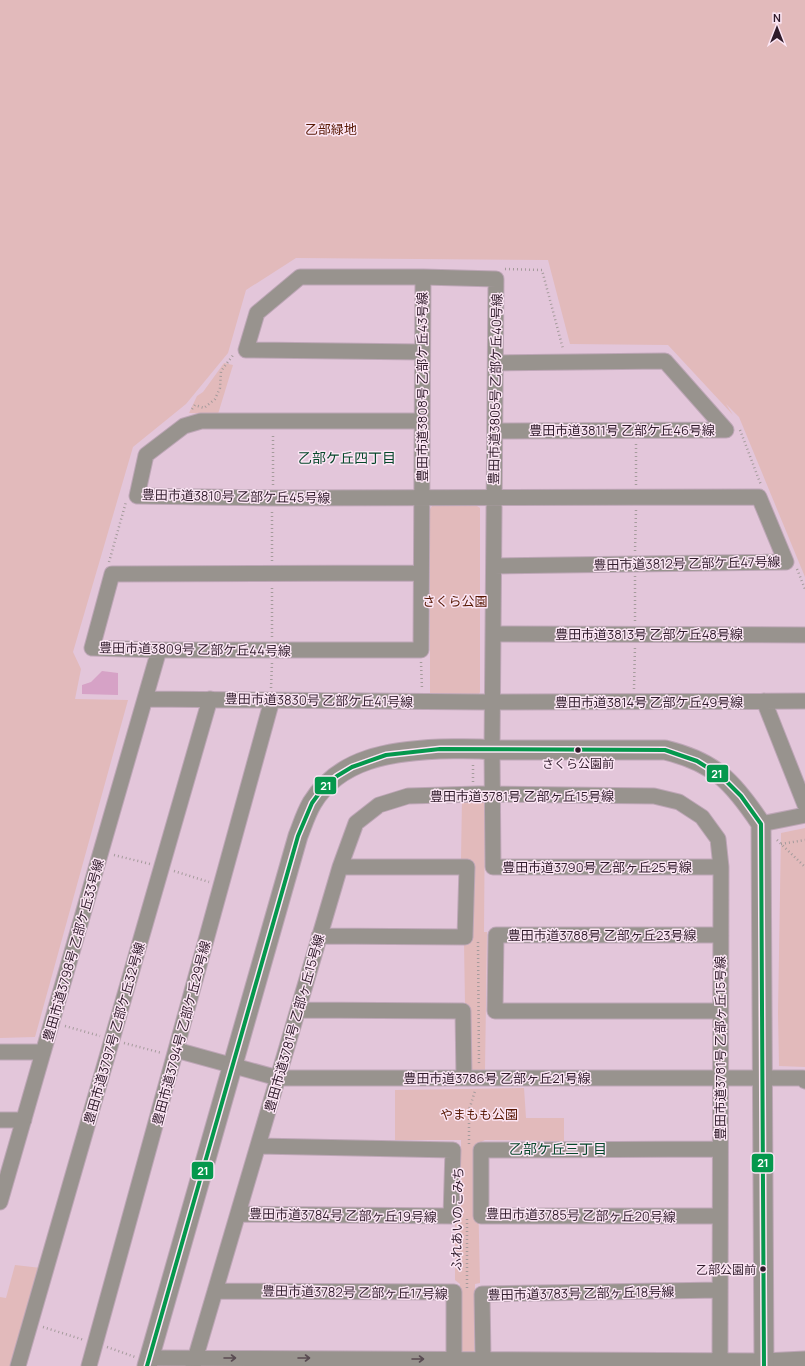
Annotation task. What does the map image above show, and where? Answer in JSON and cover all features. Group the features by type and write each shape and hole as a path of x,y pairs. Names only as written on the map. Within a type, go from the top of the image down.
{"street":[{"name":"豊田市道3805号 乙部ケ丘40号線","path":"422,352 246,350 257,313 300,277 422,277 496,279 493,702 481,752"},
{"name":"豊田市道3808号 乙部ケ丘43号線","path":"421,650 422,277"},
{"name":"豊田市道3811号 乙部ケ丘46号線","path":"495,431 726,430 665,361 496,363"},
{"name":"豊田市道3810号 乙部ケ丘45号線","path":"422,421 201,421 184,426 146,455 136,496 272,498 494,498"},
{"name":"豊田市道3812号 乙部ケ丘47号線","path":"494,498 759,498 786,562 494,566"},
{"name":"豊田市道3809号 乙部ケ丘44号線","path":"421,573 112,574 92,648 272,651 421,650"},
{"name":"豊田市道3813号 乙部ケ丘48号線","path":"493,634 805,635"},
{"name":"豊田市道3798号 乙部ケ丘33号線","path":"1,1194 24,1120 159,650"},
{"name":"豊田市道3830号 乙部ケ丘41号線","path":"145,699 210,699 272,694 422,702 493,702"},
{"name":"豊田市道3794号 乙部ケ丘29号線","path":"89,1366 221,886 272,694"},
{"name":"豊田市道3797号 乙部ケ丘32号線","path":"18,1366 210,699"},
{"path":"764,701 805,805"},
{"name":"豊田市道3814号 乙部ケ丘49号線","path":"493,702 805,701"},
{"path":"764,1363 761,824 746,802 726,778 698,761 682,754 664,750 481,752 407,750 364,760 332,779 312,803 298,836 233,1066 145,1361 381,1362 483,1359 720,1360 764,1363 805,1359"},
{"name":"豊田市道3790号 乙部ヶ丘25号線","path":"481,752 492,795 493,866 721,867"},
{"name":"豊田市道3781号 乙部ヶ丘15号線","path":"194,1362 319,936 340,867 356,822 379,805 408,796 472,794 654,796 679,802 702,818 718,839 721,867 720,1360"},
{"path":"761,824 805,816"},
{"path":"319,936 465,937 467,867 340,867"},
{"name":"豊田市道3788号 乙部ヶ丘23号線","path":"495,1011 496,935 721,935"},
{"path":"298,1010 463,1011 464,1078"},
{"path":"495,1011 720,1011"},
{"path":"0,1052 43,1052"},
{"name":"豊田市道3786号 乙部ヶ丘21号線","path":"175,1053 278,1078 804,1078 805,1081"},
{"path":"0,1120 24,1120"},
{"name":"豊田市道3784号 乙部ヶ丘19号線","path":"238,1214 451,1216 453,1150 258,1146"},
{"name":"豊田市道3785号 乙部ヶ丘20号線","path":"720,1149 481,1150 481,1216 720,1216"},
{"name":"豊田市道3783号 乙部ヶ丘18号線","path":"483,1359 482,1294 720,1290"},
{"name":"豊田市道3782号 乙部ヶ丘17号線","path":"215,1291 454,1292 454,1359"}],"path":[{"path":"504,269 542,270 564,352"},
{"path":"189,413 195,405 204,408 215,399 220,388 221,371 234,353"},
{"path":"272,694 273,421"},
{"path":"738,426 763,491"},
{"path":"633,702 635,634 636,430"},
{"path":"108,562 127,497"},
{"path":"796,566 805,589"},
{"path":"421,650 422,702"},
{"path":"472,794 481,752"},
{"path":"776,839 805,867"},
{"path":"781,844 805,840"},
{"path":"101,851 221,886"},
{"path":"463,1011 495,1011"},
{"path":"52,1022 112,1040 175,1053"},
{"path":"468,1151 469,1110 479,1078"},
{"name":"ふれあいのこみち","path":"467,1210 467,1292"},
{"path":"31,1323 95,1343 145,1361"}],"green space":[{"name":"乙部緑地","path":"0,0 805,0 805,577 739,417 726,404 733,415 668,345 570,344 548,260 296,258 246,290 228,353 186,404 133,447 73,652 81,669 75,699 128,700 35,1037 0,1038"},
{"path":"224,363 233,365 218,414 189,413 197,396 203,392"},
{"name":"さくら公園","path":"432,506 477,506 480,508 480,692 478,696 430,697 430,509"},
{"path":"462,798 485,801 484,932 487,932 485,1070 469,1070 469,1006 465,1004 464,942 470,942 471,861 461,860"},
{"path":"805,828 805,1067 779,1066 778,1013 781,833"},
{"name":"やまもも公園","path":"524,1088 526,1118 564,1118 564,1141 485,1140 477,1144 480,1283 475,1284 474,1353 461,1353 459,1348 460,1284 455,1280 455,1220 461,1222 461,1140 395,1140 395,1090"},
{"path":"15,1265 41,1268 12,1366 0,1366 0,1297 6,1298"}],"shaded area":[{"path":"102,671 118,673 118,695 82,694 82,685 91,682"}],"transit line":[{"name":"21","path":"147,1366 298,836 312,803 323,788 337,776 352,767 386,755 440,749 665,750 697,761 721,776 741,796 761,824 764,1366"}],"place":[{"name":"さくら公園前","path":"578,750"},
{"name":"乙部公園前","path":"763,1269"}],"district":[{"name":"乙部ケ丘四丁目","path":"347,457"},
{"name":"乙部ケ丘三丁目","path":"558,1148"}]}
